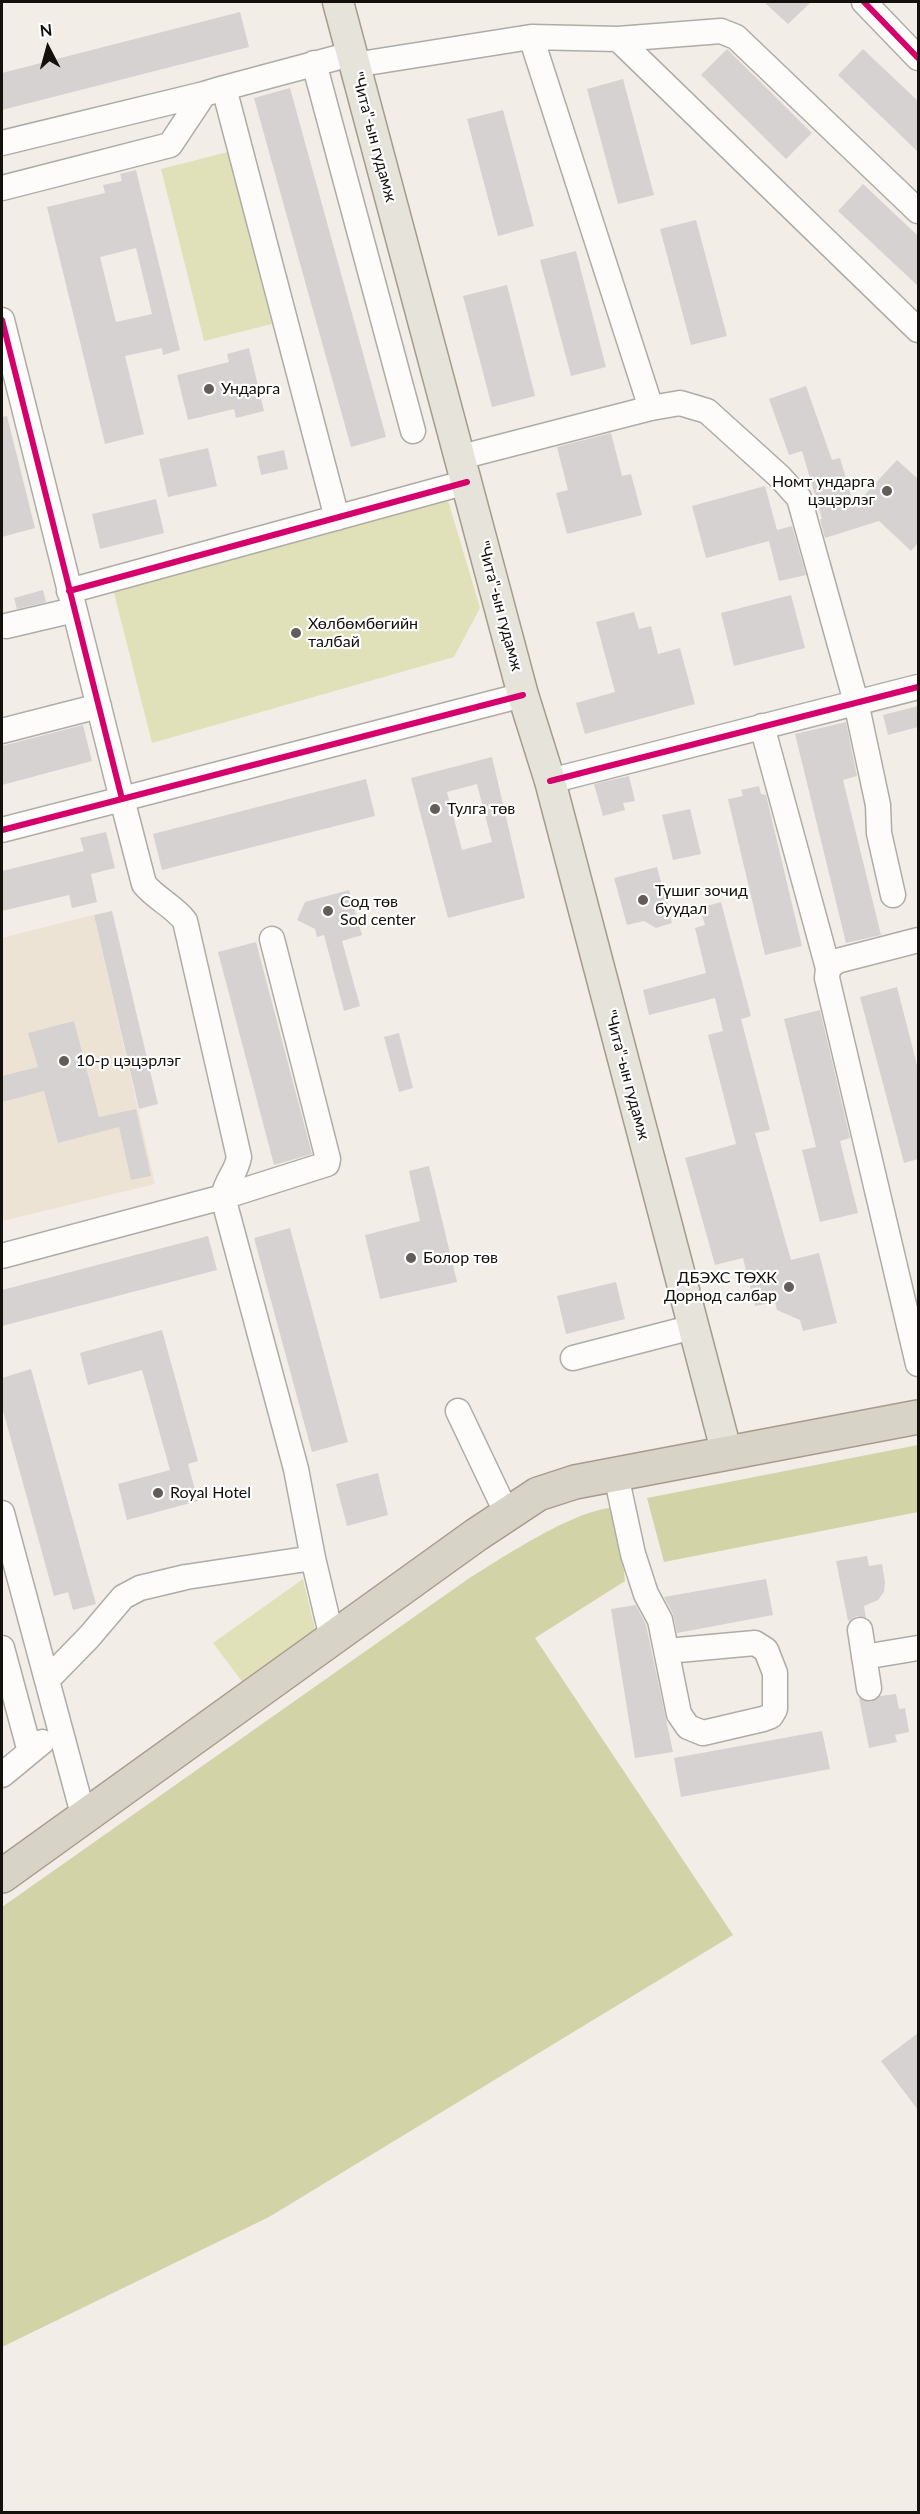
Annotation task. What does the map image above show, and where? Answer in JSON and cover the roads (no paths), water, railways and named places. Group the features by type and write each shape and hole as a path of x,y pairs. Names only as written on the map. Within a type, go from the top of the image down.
{"highway":[{"path":"2,1876 332,1638 538,1494 575,1482 918,1417"}],"main road":[{"name":"\"Чита\"-ын гудамж","path":"338,2 523,695 550,781 698,1322 727,1454"}],"street":[{"path":"864,2 918,58"},
{"path":"2,143 214,91 314,63 531,37 618,39 721,31 736,37 918,211"},
{"path":"531,37 651,408"},
{"path":"618,39 918,330"},
{"path":"314,63 376,286 413,431"},
{"path":"2,188 170,145 214,91"},
{"path":"214,91 337,518"},
{"path":"376,286 411,274"},
{"path":"2,320 144,884 177,910 186,921 239,1157 237,1169 226,1182 223,1197 296,1469 332,1638"},
{"path":"6,626 71,596 337,518 464,469 651,408 680,403 707,411 780,477 799,498 856,702 878,805 879,832 893,895"},
{"path":"550,781 918,687"},
{"path":"2,830 523,695"},
{"path":"2,731 99,706"},
{"path":"762,726 828,968 827,978 918,1364"},
{"path":"2,1256 223,1197 327,1164 328,1159 272,939"},
{"path":"828,968 837,961 918,940"},
{"path":"573,1358 698,1322"},
{"path":"458,1411 507,1514"},
{"path":"616,1475 633,1554 646,1594 660,1620 679,1714 688,1727 703,1733 771,1716 775,1709 775,1673 766,1650 755,1643 667,1651"},
{"path":"2,1513 84,1818"},
{"path":"48,1679 89,1637 123,1596 140,1588 186,1577 313,1557"},
{"path":"860,1630 869,1688"},
{"path":"864,1657 918,1648"},
{"path":"2,1650 30,1752"},
{"path":"2,1775 60,1728"}],"place":[{"name":"Ундарга","path":"209,389"},
{"name":"Номт ундарга цэцэрлэг","path":"887,491"},
{"name":"Хөлбөмбөгийн талбай","path":"296,633"},
{"name":"Тулга төв","path":"435,809"},
{"name":"Түшиг зочид буудал","path":"643,900"},
{"name":"Сод төв Sod center","path":"328,911"},
{"name":"10-р цэцэрлэг","path":"64,1061"},
{"name":"Болор төв","path":"411,1258"},
{"name":"ДБЭХС ТӨХК Дорнод салбар","path":"789,1287"},
{"name":"Royal Hotel","path":"158,1493"}]}
